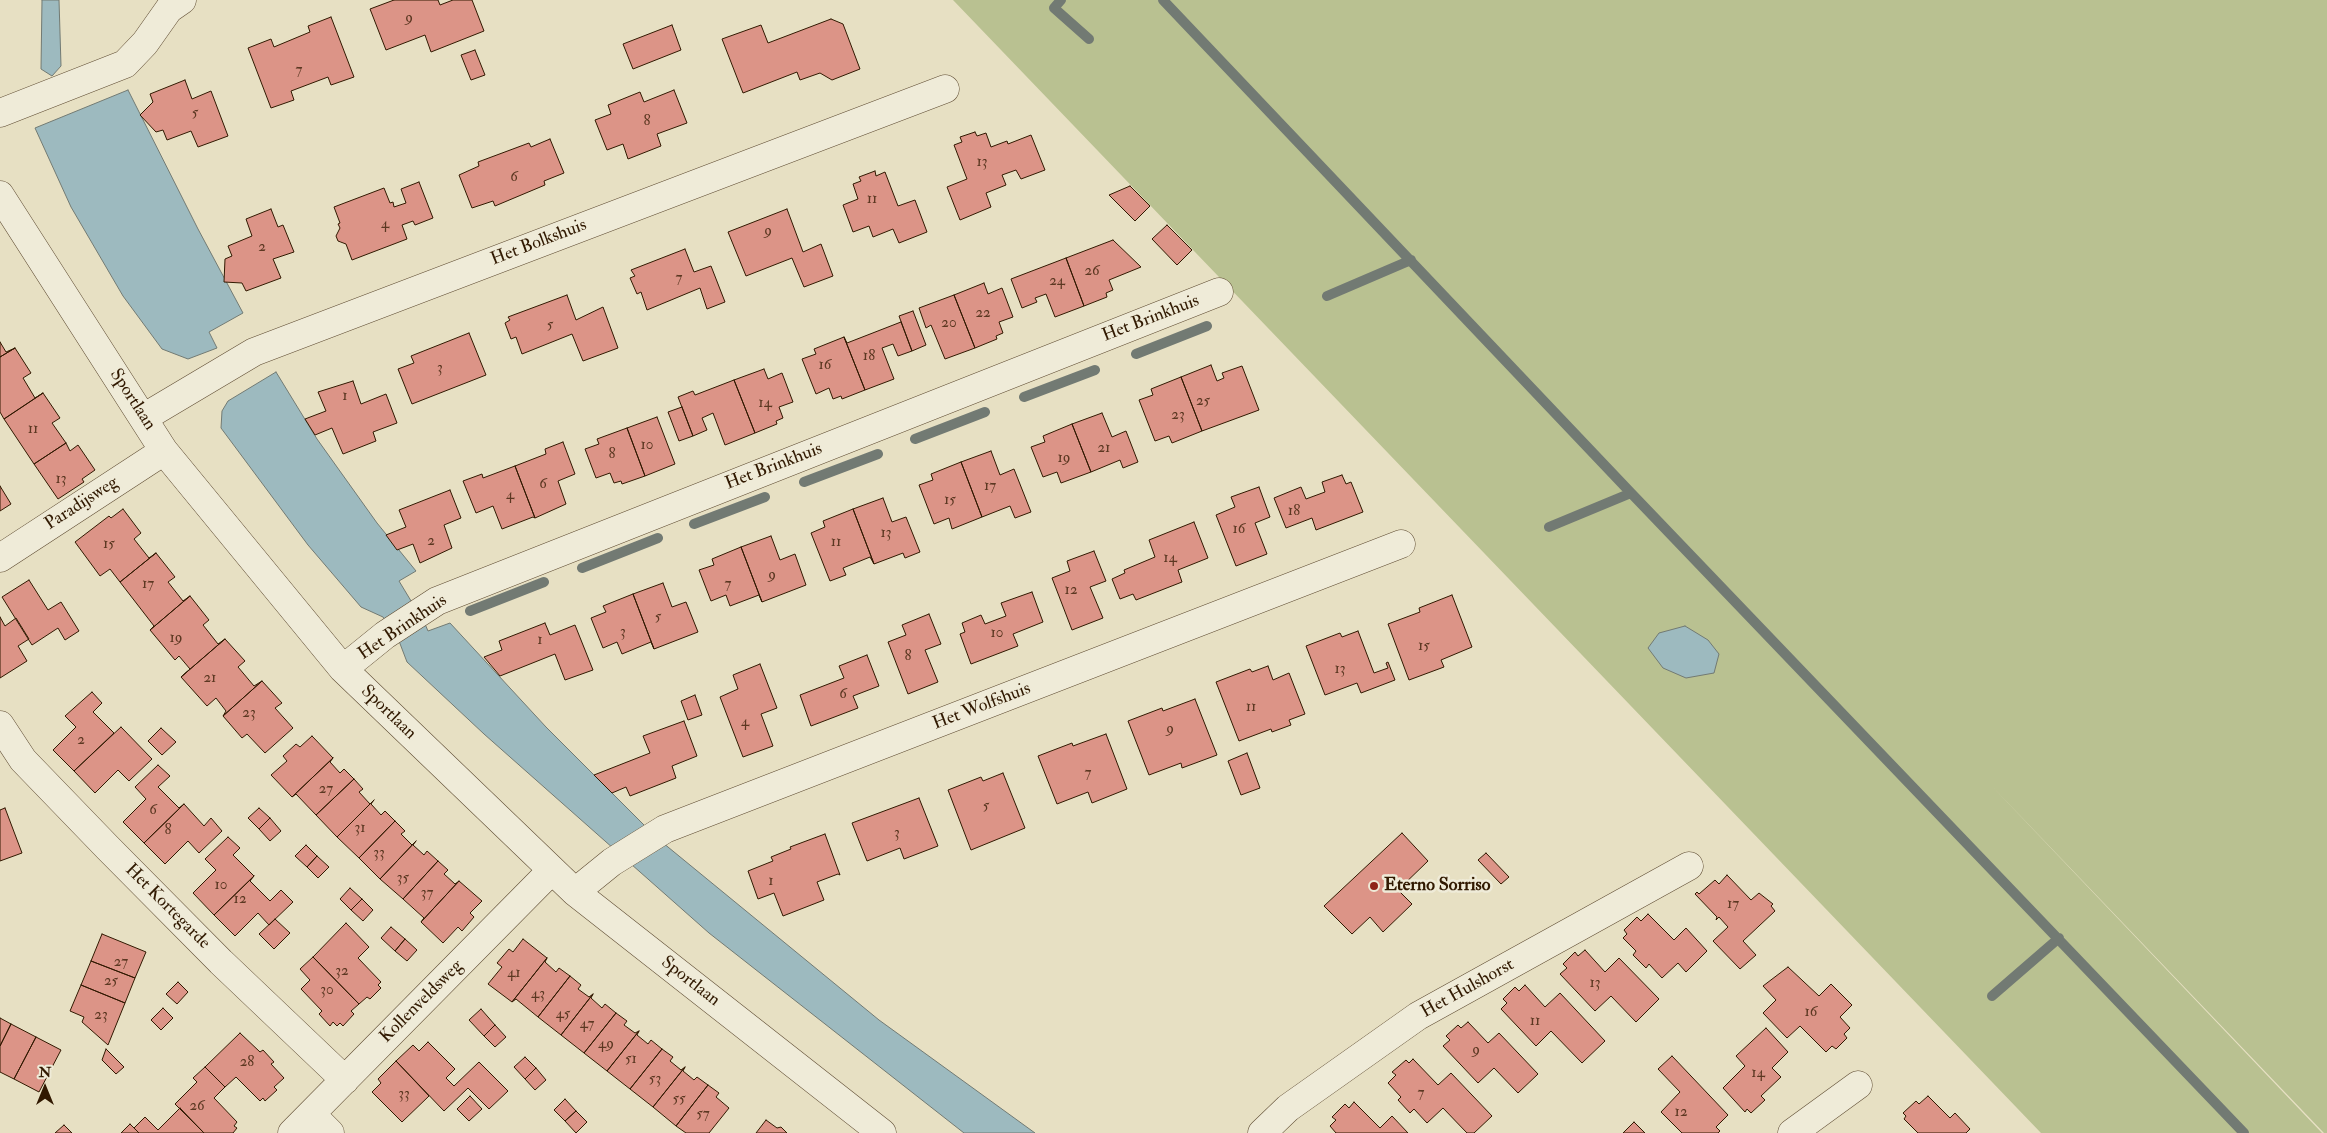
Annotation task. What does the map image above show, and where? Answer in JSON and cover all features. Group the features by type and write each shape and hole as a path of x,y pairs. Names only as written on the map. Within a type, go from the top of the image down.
{"street":[{"path":"0,113 125,64 145,43 168,9 182,0"},
{"name":"Het Bolkshuis","path":"143,418 254,352 944,89"},
{"name":"Sportlaan","path":"0,195 164,451 343,669 575,892 882,1133"},
{"name":"Het Brinkhuis","path":"343,669 386,635 437,602 1219,292"},
{"name":"Paradijsweg","path":"0,558 164,451"},
{"name":"Het Wolfshuis","path":"575,892 612,862 665,829 1401,544"},
{"name":"Het Kortegarde","path":"0,725 22,760 221,962 345,1080"},
{"name":"Het Hulshorst","path":"1262,1133 1288,1108 1418,1016 1689,866"},
{"name":"Kollenveldsweg","path":"292,1133 321,1124 345,1080 551,871"},
{"path":"1792,1133 1858,1085"}],"green space":[{"path":"953,0 2327,0 2327,1133 2324,1133 1987,781 2322,1133 2041,1133"}],"water":[{"path":"42,0 59,0 61,66 52,76 41,69"},
{"path":"128,90 243,313 209,332 217,348 188,359 162,349 123,296 71,207 35,128"},
{"path":"276,372 317,439 377,523 416,571 399,581 428,631 450,623 546,727 657,838 879,1020 1035,1133 964,1133 709,933 484,734 407,662 399,641 383,617 361,607 308,545 221,428 222,411 228,401"},
{"path":"1685,626 1708,640 1719,654 1714,673 1686,678 1663,668 1648,648 1659,633"}],"building":[{"path":"394,0 438,0 440,5 453,0 472,0 484,31 431,52 425,35 386,50 370,9"},
{"path":"331,17 354,77 331,85 328,77 291,91 294,100 271,108 248,48 271,39 274,47 310,32 308,26"},
{"path":"831,19 843,24 860,69 832,80 820,73 800,80 797,72 743,93 722,39 761,25 768,43"},
{"path":"672,25 681,50 633,69 623,44"},
{"path":"475,50 485,75 471,80 461,55"},
{"path":"185,80 192,99 211,91 228,136 198,147 191,131 167,140 163,130 156,132 140,115 153,102 150,94"},
{"path":"674,90 687,123 657,134 661,146 628,159 623,144 607,150 595,120 611,114 608,105 640,92 644,102"},
{"path":"975,132 977,136 986,133 991,147 1007,141 1008,144 1031,135 1045,170 1021,179 1016,170 1002,175 1006,185 986,193 991,207 960,220 947,187 967,179 954,145 962,142 960,137"},
{"path":"550,139 564,173 544,181 545,185 495,206 493,201 472,208 459,175 479,166 478,162 529,143 531,147"},
{"path":"875,171 876,176 885,172 898,206 915,200 927,232 899,243 893,229 873,237 869,226 853,232 843,205 858,199 853,184 861,181 859,177"},
{"path":"419,182 433,218 415,225 413,221 402,225 407,239 352,260 346,244 338,241 336,236 340,228 338,224 340,223 334,207 384,188 390,203 393,202 394,207 406,203 401,189"},
{"path":"1130,186 1150,206 1135,221 1109,195"},
{"path":"271,209 278,227 283,225 294,252 273,259 281,278 246,291 242,283 224,282 225,259 232,256 228,246 252,236 246,219"},
{"path":"787,209 803,252 821,244 833,276 804,287 792,258 746,276 728,232"},
{"path":"1167,225 1192,250 1177,265 1152,239"},
{"path":"1113,240 1141,267 1109,280 1113,290 1106,293 1107,297 1084,306 1066,258"},
{"path":"685,249 694,272 711,266 725,302 707,309 700,288 647,310 641,292 637,294 630,278 635,276 631,270"},
{"path":"1066,258 1084,306 1055,317 1046,294 1035,298 1037,302 1022,308 1011,279"},
{"path":"984,283 988,294 1002,288 1013,317 999,322 1003,333 996,336 997,339 975,348 954,295"},
{"path":"567,295 576,320 603,307 618,348 583,361 572,334 522,354 516,337 511,339 505,323 510,320 508,317"},
{"path":"954,295 975,348 945,359 931,325 926,328 919,308"},
{"path":"913,311 926,345 912,351 899,316"},
{"path":"901,322 912,351 898,356 893,344 882,348 894,379 865,390 844,337 847,343"},
{"path":"469,333 486,375 412,404 398,369 414,363 411,356"},
{"path":"844,337 865,390 842,399 841,396 833,399 829,388 816,394 802,359 816,354 814,349"},
{"path":"0,342 6,352 15,348 0,357"},
{"path":"15,348 31,373 23,378 35,398 43,393 4,419 0,412 0,357"},
{"path":"1211,365 1217,381 1224,378 1222,373 1242,366 1259,410 1202,431 1181,377"},
{"path":"764,369 768,379 782,373 793,402 779,407 783,418 776,421 777,424 755,433 734,380"},
{"path":"1181,377 1202,431 1172,443 1169,436 1155,441 1139,400 1153,395 1151,389"},
{"path":"734,380 755,433 725,445 713,413 702,418 707,430 693,436 678,397 693,391 695,395"},
{"path":"353,381 361,404 386,394 397,423 373,432 376,441 343,454 332,428 315,435 305,419 326,411 318,392"},
{"path":"43,393 60,418 52,423 66,443 34,464 4,419"},
{"path":"682,407 693,436 679,441 668,412"},
{"path":"1102,413 1112,437 1126,431 1138,462 1123,468 1120,460 1091,472 1072,424"},
{"path":"657,417 675,464 645,476 627,428"},
{"path":"1072,424 1091,472 1061,483 1057,472 1043,477 1031,447 1045,442 1043,436"},
{"path":"627,428 645,476 622,484 621,481 614,483 610,473 596,478 585,449 599,444 597,439"},
{"path":"563,442 575,474 558,481 566,504 535,518 515,466 546,454 545,449"},
{"path":"66,443 70,451 78,445 95,470 82,479 84,482 58,499 34,464"},
{"path":"991,451 1000,475 1014,469 1031,512 1015,518 1010,506 982,517 961,462"},
{"path":"961,462 982,517 952,529 949,518 934,524 919,485 933,480 931,474"},
{"path":"515,466 535,518 533,517 502,529 493,506 476,513 463,481 482,474 483,478"},
{"path":"1342,475 1346,484 1351,482 1363,512 1316,530 1312,518 1286,528 1274,498 1301,487 1306,499 1325,492 1322,482"},
{"path":"0,486 11,504 0,511"},
{"path":"1259,487 1270,517 1255,523 1267,554 1236,566 1216,515 1235,507 1231,497"},
{"path":"450,490 461,518 444,525 452,548 420,563 413,544 397,550 386,535 406,527 399,510"},
{"path":"883,498 892,522 906,517 920,552 905,558 903,553 874,564 853,509"},
{"path":"123,509 141,533 134,539 149,558 156,553 120,582 110,569 100,576 75,542 109,516 111,518"},
{"path":"853,509 874,564 870,557 843,568 846,575 830,581 811,533 825,527 823,521"},
{"path":"1194,522 1208,558 1178,570 1182,582 1136,600 1133,594 1120,599 1112,579 1125,573 1124,570 1155,557 1149,540"},
{"path":"771,536 780,560 795,554 806,585 762,602 741,547"},
{"path":"741,547 762,602 759,595 730,606 726,595 711,601 699,570 714,565 712,559"},
{"path":"1094,551 1106,581 1090,587 1103,618 1072,630 1052,578 1070,571 1067,561"},
{"path":"156,553 175,577 168,582 183,601 190,596 150,630 154,626 120,582"},
{"path":"29,580 48,610 61,602 79,631 65,640 58,628 32,645 2,597"},
{"path":"663,583 672,607 686,602 698,632 654,649 633,594"},
{"path":"1032,592 1043,622 1013,634 1018,646 971,664 960,634 965,632 962,623 981,615 985,624 1006,616 1001,603"},
{"path":"633,594 654,649 651,642 622,654 617,642 603,648 591,618 606,612 603,606"},
{"path":"1452,595 1472,647 1441,660 1444,667 1409,680 1388,624 1420,612 1419,608"},
{"path":"190,596 209,620 203,625 218,644 225,639 181,677 190,669 179,656 175,660 150,630"},
{"path":"929,614 941,644 925,650 938,682 908,694 888,642 906,635 902,625"},
{"path":"0,617 5,626 16,618 29,639 18,646 27,661 0,678"},
{"path":"545,623 550,635 575,625 593,670 565,680 555,654 500,676 484,657 502,650 499,641"},
{"path":"1358,631 1374,673 1388,668 1386,663 1388,662 1395,680 1361,693 1357,683 1325,695 1306,646 1340,633 1342,637"},
{"path":"225,639 245,661 238,667 254,686 262,681 223,716 226,711 216,698 207,706 181,677"},
{"path":"867,655 879,686 853,696 858,708 811,726 800,695 844,678 839,666"},
{"path":"760,664 777,708 761,714 773,746 743,757 720,697 738,689 733,675"},
{"path":"1268,666 1273,680 1289,673 1305,714 1289,720 1291,725 1272,732 1271,729 1239,741 1216,682 1250,669 1252,672"},
{"path":"262,681 282,703 275,708 293,728 265,753 247,734 242,738 223,716"},
{"path":"92,692 102,703 93,712 114,733 74,771 53,750 76,727 65,716"},
{"path":"695,695 702,715 688,720 681,701"},
{"path":"1195,699 1217,755 1182,768 1181,763 1149,775 1128,721 1162,708 1163,711"},
{"path":"684,721 697,756 672,766 676,778 630,796 626,787 612,793 594,775 650,753 643,736"},
{"path":"121,727 152,759 129,781 118,770 95,793 74,771"},
{"path":"161,728 176,742 162,755 148,741"},
{"path":"1106,734 1127,789 1092,803 1088,792 1057,804 1038,756 1072,743 1073,746"},
{"path":"312,736 333,758 292,797 271,775 287,761 283,756 296,744 300,747"},
{"path":"1247,753 1260,788 1241,795 1228,761"},
{"path":"333,758 330,762 340,773 344,769 354,779 316,815 296,794 292,797"},
{"path":"158,765 170,776 158,787 179,808 184,804 144,843 123,822 146,799 135,787"},
{"path":"1003,773 1025,828 971,850 948,790 981,777 983,781"},
{"path":"354,779 363,789 359,792 370,804 337,837 316,815"},
{"path":"919,798 938,846 904,859 900,848 867,861 852,823"},
{"path":"374,800 371,804 381,815 385,811 395,821 359,858 337,837"},
{"path":"184,804 204,826 211,818 222,831 199,853 188,841 165,864 144,843"},
{"path":"5,808 22,853 0,861 0,810"},
{"path":"259,808 270,818 259,829 248,818"},
{"path":"270,818 281,831 270,841 259,829"},
{"path":"395,821 405,831 401,834 412,845 416,841 380,879 359,858"},
{"name":"Eterno Sorriso","path":"1402,833 1428,861 1398,890 1412,904 1383,932 1370,917 1352,934 1324,906"},
{"path":"825,834 840,875 838,874 817,882 824,900 783,916 774,893 758,899 748,871 773,861 771,857 791,849 790,847"},
{"path":"228,837 240,848 233,855 254,876 214,915 193,893 216,870 205,859"},
{"path":"416,841 413,845 424,855 427,851 438,861 403,899 380,879"},
{"path":"306,845 317,856 307,867 295,856"},
{"path":"1486,853 1509,877 1501,884 1478,860"},
{"path":"317,856 329,867 318,878 307,867"},
{"path":"438,861 448,870 444,874 455,884 459,881 421,922 424,918 403,899"},
{"path":"1727,875 1751,900 1759,893 1773,904 1771,906 1775,911 1743,941 1756,955 1740,969 1713,941 1728,927 1719,917 1716,920 1717,917 1695,894 1697,892 1699,894 1715,880 1719,884"},
{"path":"254,876 250,881 270,901 281,890 293,902 269,925 258,913 235,936 214,915"},
{"path":"459,881 482,901 470,913 474,917 462,931 458,927 443,943 421,922"},
{"path":"350,888 362,899 351,910 340,899"},
{"path":"362,899 373,910 363,921 351,910"},
{"path":"1648,914 1674,940 1686,928 1707,951 1686,972 1678,963 1662,978 1649,964 1646,968 1633,955 1636,951 1623,938 1627,934 1624,930 1637,917 1641,921"},
{"path":"275,919 290,933 274,949 259,934"},
{"path":"346,923 369,947 358,958 381,982 378,985 381,988 370,999 367,997 359,1004 313,957"},
{"path":"391,927 405,939 395,951 381,938"},
{"path":"102,934 146,952 135,978 91,961"},
{"path":"405,939 417,950 407,961 395,951"},
{"path":"523,939 547,958 512,1002 488,984 502,967 497,963 509,949 513,952"},
{"path":"1585,950 1605,972 1619,958 1659,999 1636,1022 1611,996 1595,1011 1560,974 1567,968 1563,964 1575,952 1578,956"},
{"path":"313,957 359,1004 351,1011 354,1014 343,1026 340,1023 337,1026 333,1022 330,1026 319,1014 322,1011 301,989 310,980 300,969"},
{"path":"547,958 545,962 556,972 559,968 570,976 538,1017 516,999 512,1002"},
{"path":"91,961 135,978 125,1003 81,985"},
{"path":"1788,967 1819,996 1831,984 1852,1005 1840,1017 1850,1028 1844,1034 1847,1038 1836,1049 1832,1046 1826,1052 1800,1026 1787,1038 1763,1013 1776,1000 1763,986"},
{"path":"570,976 581,985 578,989 589,997 593,994 561,1035 538,1017"},
{"path":"178,982 188,992 177,1004 166,994"},
{"path":"81,985 125,1003 108,1045 82,1022 84,1017 70,1011"},
{"path":"1525,985 1545,1007 1560,993 1605,1041 1582,1063 1551,1031 1536,1046 1501,1009 1507,1003 1503,999 1515,987 1519,991"},
{"path":"593,994 591,998 602,1008 605,1004 616,1013 584,1053 561,1035"},
{"path":"163,1008 173,1018 161,1030 151,1020"},
{"path":"481,1009 495,1025 484,1036 469,1020"},
{"path":"616,1013 627,1021 624,1025 635,1033 639,1031 607,1071 584,1053"},
{"path":"0,1018 11,1024 0,1046"},
{"path":"1468,1022 1488,1043 1499,1033 1538,1074 1518,1093 1494,1068 1478,1083 1443,1046 1450,1040 1446,1036 1458,1025 1461,1028"},
{"path":"11,1024 36,1037 14,1079 0,1072 0,1046"},
{"path":"495,1025 506,1037 495,1047 484,1036"},
{"path":"1766,1028 1788,1052 1772,1068 1781,1077 1761,1096 1765,1100 1751,1113 1747,1109 1745,1112 1723,1088 1745,1066 1736,1056"},
{"path":"639,1031 637,1035 648,1044 651,1040 662,1049 630,1089 607,1071"},
{"path":"240,1033 260,1052 263,1050 274,1062 271,1064 284,1078 274,1087 277,1090 265,1101 263,1098 260,1101 236,1077 225,1087 205,1067"},
{"path":"36,1037 61,1050 39,1092 14,1079"},
{"path":"428,1042 455,1069 446,1078 454,1086 479,1062 508,1091 489,1109 468,1088 444,1111 396,1061 413,1045 419,1051"},
{"path":"106,1049 124,1067 116,1074 102,1060"},
{"path":"662,1049 673,1057 670,1061 681,1070 685,1067 653,1107 630,1089"},
{"path":"1672,1056 1728,1115 1716,1127 1720,1131 1718,1133 1682,1133 1661,1112 1680,1092 1658,1069"},
{"path":"525,1057 536,1068 525,1079 514,1067"},
{"path":"1413,1059 1438,1085 1451,1073 1492,1116 1474,1133 1467,1133 1443,1108 1427,1123 1414,1109 1410,1113 1398,1100 1401,1097 1388,1083 1396,1075 1392,1072 1406,1060 1409,1063"},
{"path":"396,1061 429,1096 402,1122 372,1092 381,1083 378,1079"},
{"path":"205,1067 225,1087 214,1098 237,1122 234,1126 237,1128 233,1133 204,1133 175,1104 197,1082 193,1078"},
{"path":"685,1067 683,1071 694,1080 697,1077 708,1085 676,1126 653,1107"},
{"path":"536,1068 546,1080 535,1090 525,1079"},
{"path":"708,1085 719,1093 716,1097 729,1108 709,1133 686,1133 676,1126"},
{"path":"470,1096 482,1109 469,1121 457,1109"},
{"path":"1928,1096 1950,1118 1955,1113 1970,1129 1966,1133 1918,1133 1904,1119 1906,1116 1903,1113 1916,1101 1919,1104"},
{"path":"565,1099 576,1111 565,1121 554,1110"},
{"path":"1354,1102 1380,1128 1392,1116 1408,1133 1336,1133 1330,1126 1336,1120 1332,1117 1345,1104 1349,1108"},
{"path":"180,1108 204,1133 139,1133 134,1128 145,1117 158,1130"},
{"path":"576,1111 587,1122 576,1133 565,1121"},
{"path":"766,1120 777,1128 781,1127 787,1133 756,1133"},
{"path":"1634,1122 1645,1133 1623,1133"},
{"path":"130,1124 139,1133 121,1133"},
{"path":"64,1125 72,1133 55,1133"}],"waterway":[{"path":"1061,0 1054,8 1089,39"},
{"path":"1163,0 1631,493 2244,1133"},
{"path":"1327,296 1411,260"},
{"path":"1136,354 1207,326"},
{"path":"1024,397 1095,370"},
{"path":"915,439 985,412"},
{"path":"804,482 878,454"},
{"path":"1549,527 1631,493"},
{"path":"694,524 765,497"},
{"path":"582,568 658,538"},
{"path":"470,611 544,582"},
{"path":"1992,996 2059,938"}],"place":[{"name":"Eterno Sorriso","path":"1374,886"}]}
